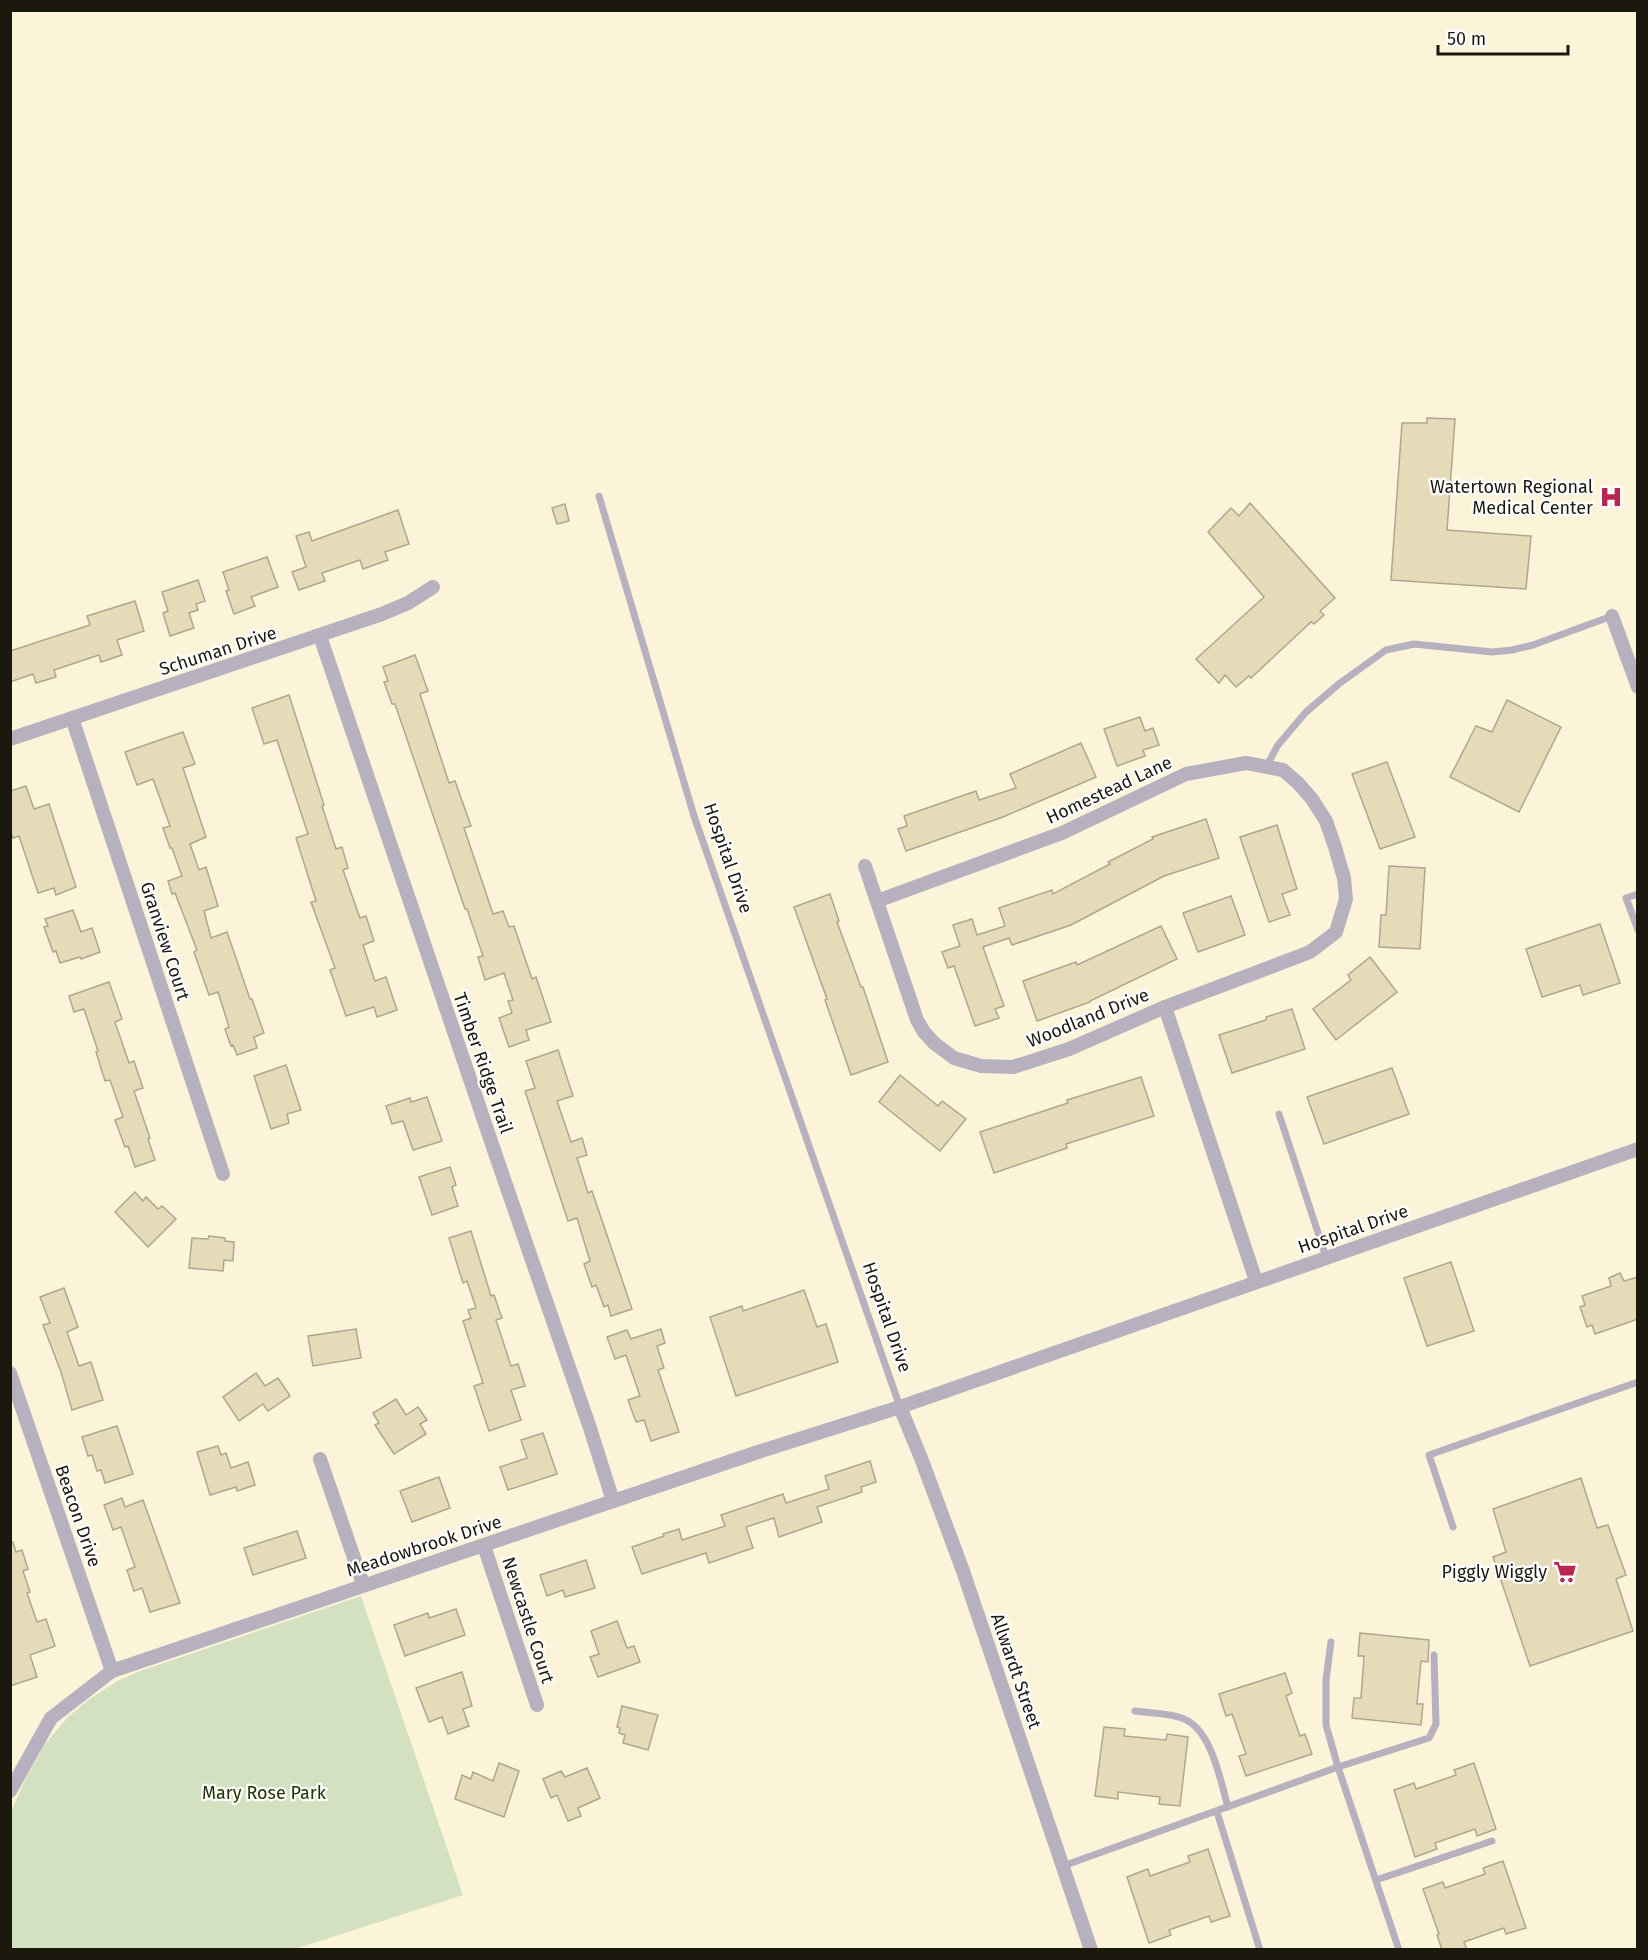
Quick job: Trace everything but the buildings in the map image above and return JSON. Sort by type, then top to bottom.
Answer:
[{"type":"street","name":"Schuman Drive","points":[[10,739],[320,636],[408,603],[433,587]]},
{"type":"street","points":[[1612,616],[1638,687]]},
{"type":"street","name":"Timber Ridge Trail","points":[[320,636],[613,1501]]},
{"type":"street","name":"Granview Court","points":[[72,718],[223,1174]]},
{"type":"street","name":"Homestead Lane","points":[[877,901],[1062,833],[1185,774],[1246,763],[1283,770],[1299,783],[1326,821],[1344,878],[1346,899],[1335,932],[1310,952],[1165,1007]]},
{"type":"street","name":"Woodland Drive","points":[[866,866],[917,1020],[934,1043],[954,1058],[981,1066],[1013,1067],[1069,1049],[1165,1007],[1256,1281]]},
{"type":"street","name":"Hospital Drive","points":[[900,1407],[1638,1149]]},
{"type":"street","name":"Beacon Drive","points":[[10,1373],[112,1671]]},
{"type":"street","name":"Meadowbrook Drive","points":[[10,1791],[51,1718],[112,1671],[363,1584],[900,1407]]},
{"type":"street","name":"Allwardt Street","points":[[900,1407],[963,1571],[1091,1950]]},
{"type":"street","points":[[320,1459],[363,1584]]},
{"type":"street","name":"Newcastle Court","points":[[484,1546],[537,1705]]},
{"type":"lane","name":"Hospital Drive","points":[[599,496],[694,816],[900,1407]]},
{"type":"lane","points":[[1266,767],[1278,746],[1306,712],[1340,683],[1386,650],[1414,644],[1492,652],[1512,650],[1533,645],[1612,616]]},
{"type":"lane","points":[[1638,894],[1626,898],[1638,930]]},
{"type":"lane","points":[[1279,1114],[1326,1257]]},
{"type":"lane","points":[[1453,1527],[1430,1455],[1638,1382]]},
{"type":"lane","points":[[1331,1642],[1326,1680],[1326,1725],[1399,1950]]},
{"type":"lane","points":[[1063,1866],[1338,1767],[1429,1738],[1436,1724],[1434,1655]]},
{"type":"lane","points":[[1135,1710],[1183,1718],[1204,1735],[1211,1749],[1228,1807]]},
{"type":"lane","points":[[1216,1812],[1260,1950]]},
{"type":"lane","points":[[1376,1880],[1492,1841]]},
{"type":"green space","name":"Mary Rose Park","points":[[361,1596],[463,1895],[295,1949],[11,1949],[11,1812],[45,1744],[67,1718],[88,1700],[119,1680],[143,1670]]},
{"type":"place","name":"Watertown Regional Medical Center","points":[[1611,497]]},
{"type":"place","name":"Piggly Wiggly","points":[[1565,1572]]}]
